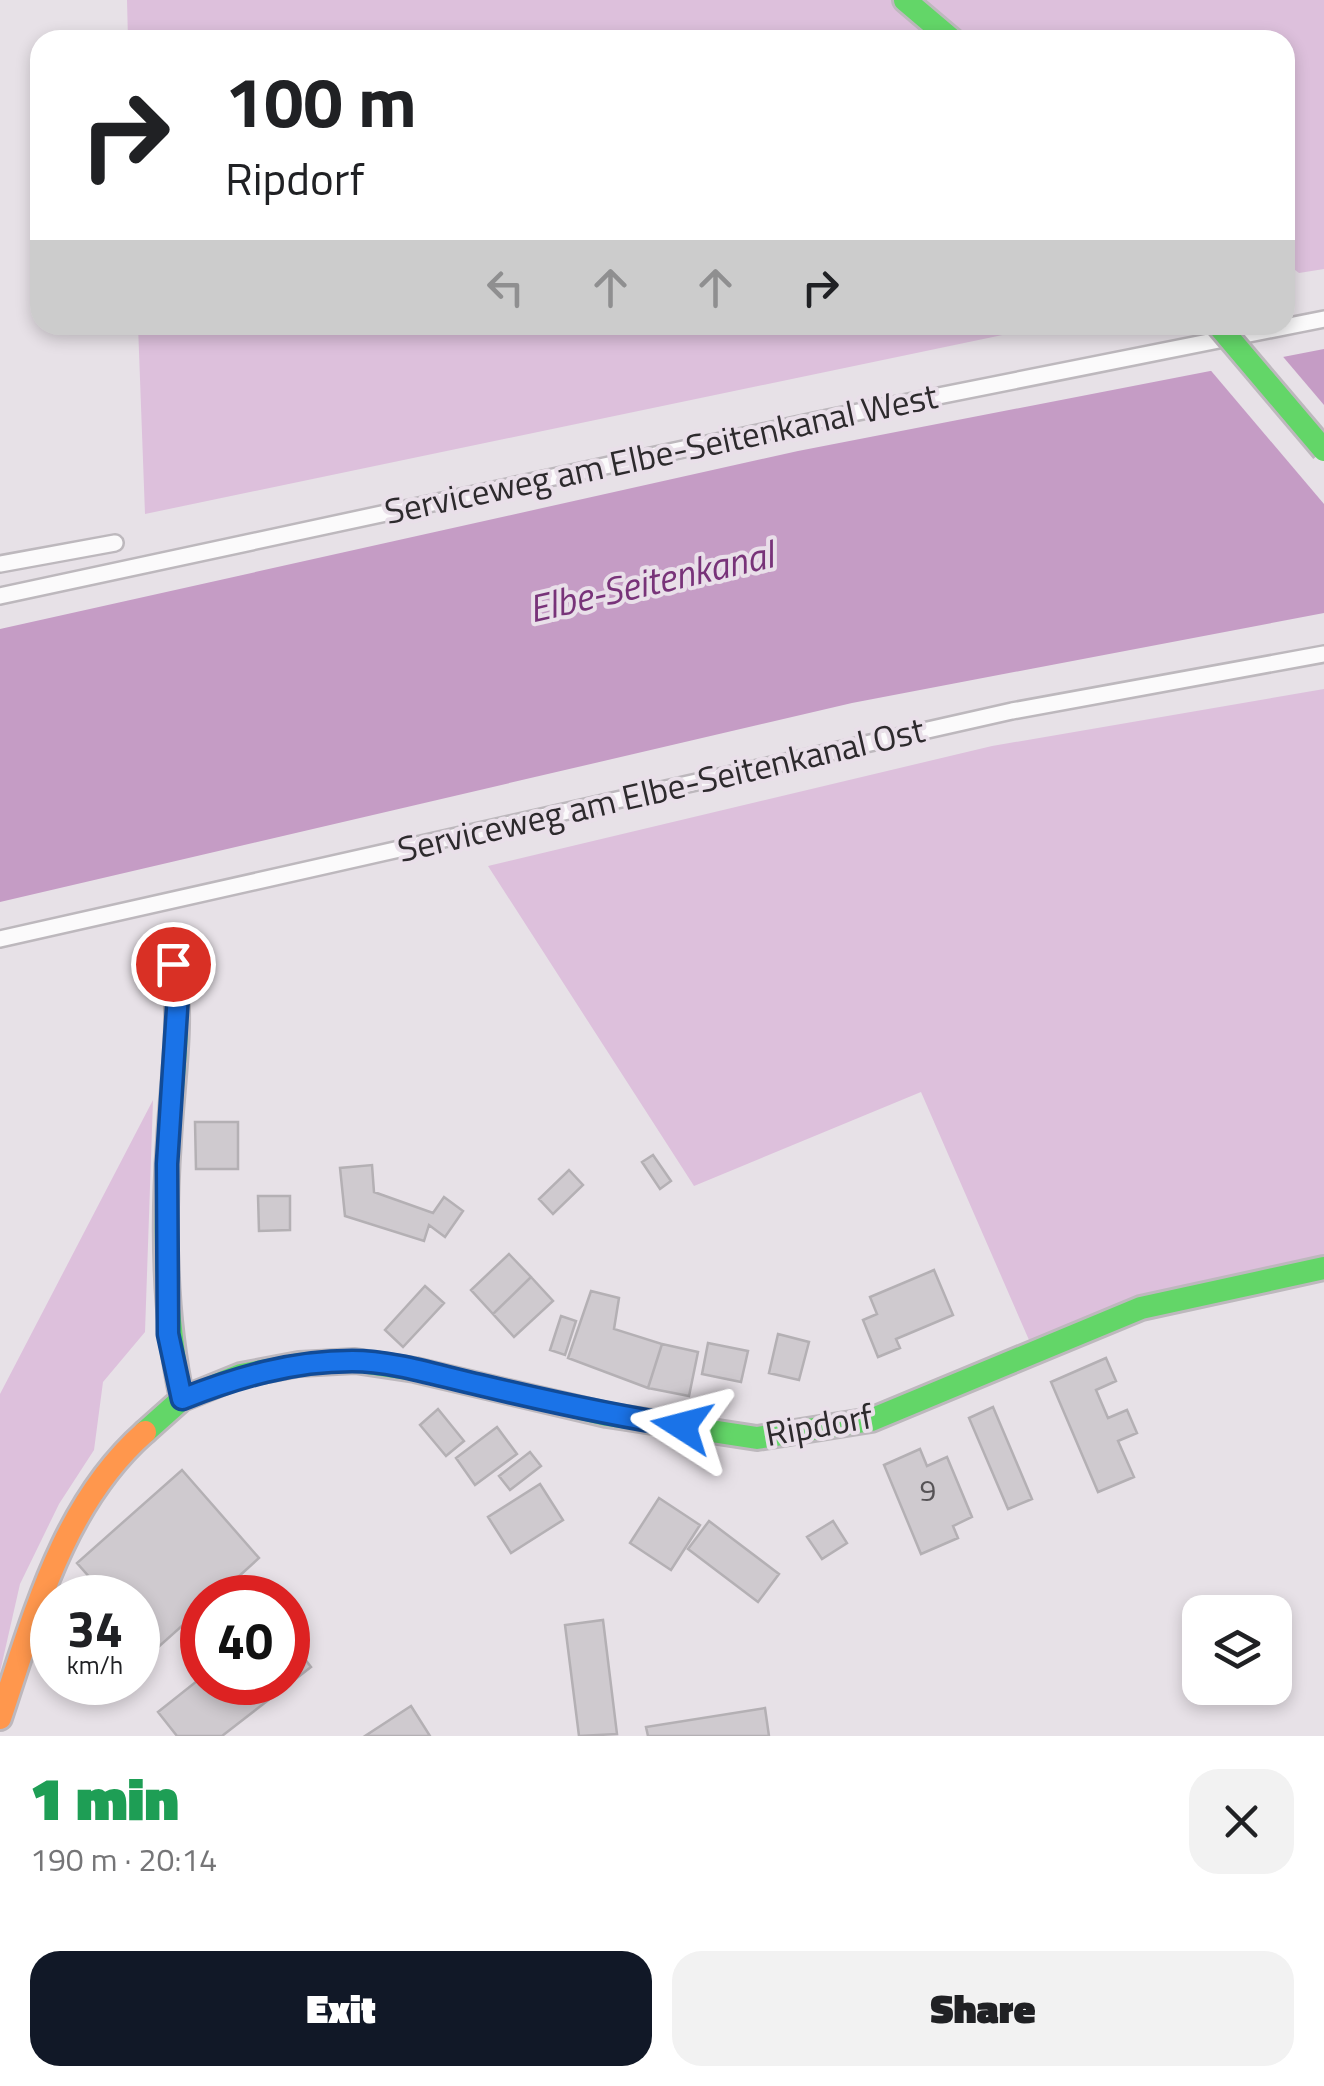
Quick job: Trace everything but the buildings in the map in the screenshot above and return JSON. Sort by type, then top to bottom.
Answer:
[{"type":"street","points":[[905,0],[940,30]]},
{"type":"street","points":[[1226,335],[1324,450]]},
{"type":"street","points":[[173,964],[178,994],[167,1164],[168,1334],[182,1399]]},
{"type":"street","name":"Ripdorf","points":[[0,1718],[38,1605],[75,1517],[121,1453],[182,1399],[241,1376],[298,1364],[356,1361],[415,1370],[607,1415],[757,1438],[871,1420],[1141,1308],[1324,1268]]},
{"type":"lane","name":"Serviceweg am Elbe-Seitenkanal West","points":[[1295,325],[1324,319]]},
{"type":"lane","name":"Serviceweg am Elbe-Seitenkanal West","points":[[0,596],[866,410],[1243,335]]},
{"type":"lane","points":[[0,564],[115,544]]},
{"type":"lane","name":"Serviceweg am Elbe-Seitenkanal Ost","points":[[0,939],[1012,711],[1324,654]]},
{"type":"shaded area","points":[[127,0],[1324,0],[1324,269],[1299,273],[1295,270],[1295,30],[128,30]]},
{"type":"shaded area","points":[[138,335],[1002,335],[145,514]]},
{"type":"shaded area","points":[[1324,689],[1324,1260],[1029,1340],[921,1092],[694,1186],[488,866],[992,746]]},
{"type":"shaded area","points":[[153,1100],[145,1332],[103,1382],[94,1450],[59,1504],[20,1584],[0,1672],[0,1394]]},
{"type":"water","name":"Elbe-Seitenkanal","points":[[1324,349],[1324,613],[852,703],[0,902],[0,629],[798,451]]},
{"type":"pier","points":[[1279,352],[1324,405],[1324,504],[1207,366]]},
{"type":"traffic: fast","points":[[905,0],[940,30]]},
{"type":"traffic: fast","points":[[1226,335],[1324,450]]},
{"type":"traffic: fast","points":[[173,964],[177,1029],[166,1238],[168,1303],[182,1399]]},
{"type":"traffic: fast","points":[[145,1432],[182,1399],[241,1375],[299,1364],[355,1361],[415,1370],[607,1415],[757,1438],[871,1420],[1141,1308],[1324,1268]]},
{"type":"traffic: slow","points":[[0,1718],[39,1602],[72,1528],[116,1461],[145,1432]]},
{"type":"route","points":[[173,964],[178,994],[167,1164],[168,1334],[182,1399],[241,1376],[298,1364],[356,1361],[415,1370],[607,1415],[682,1426]]}]
